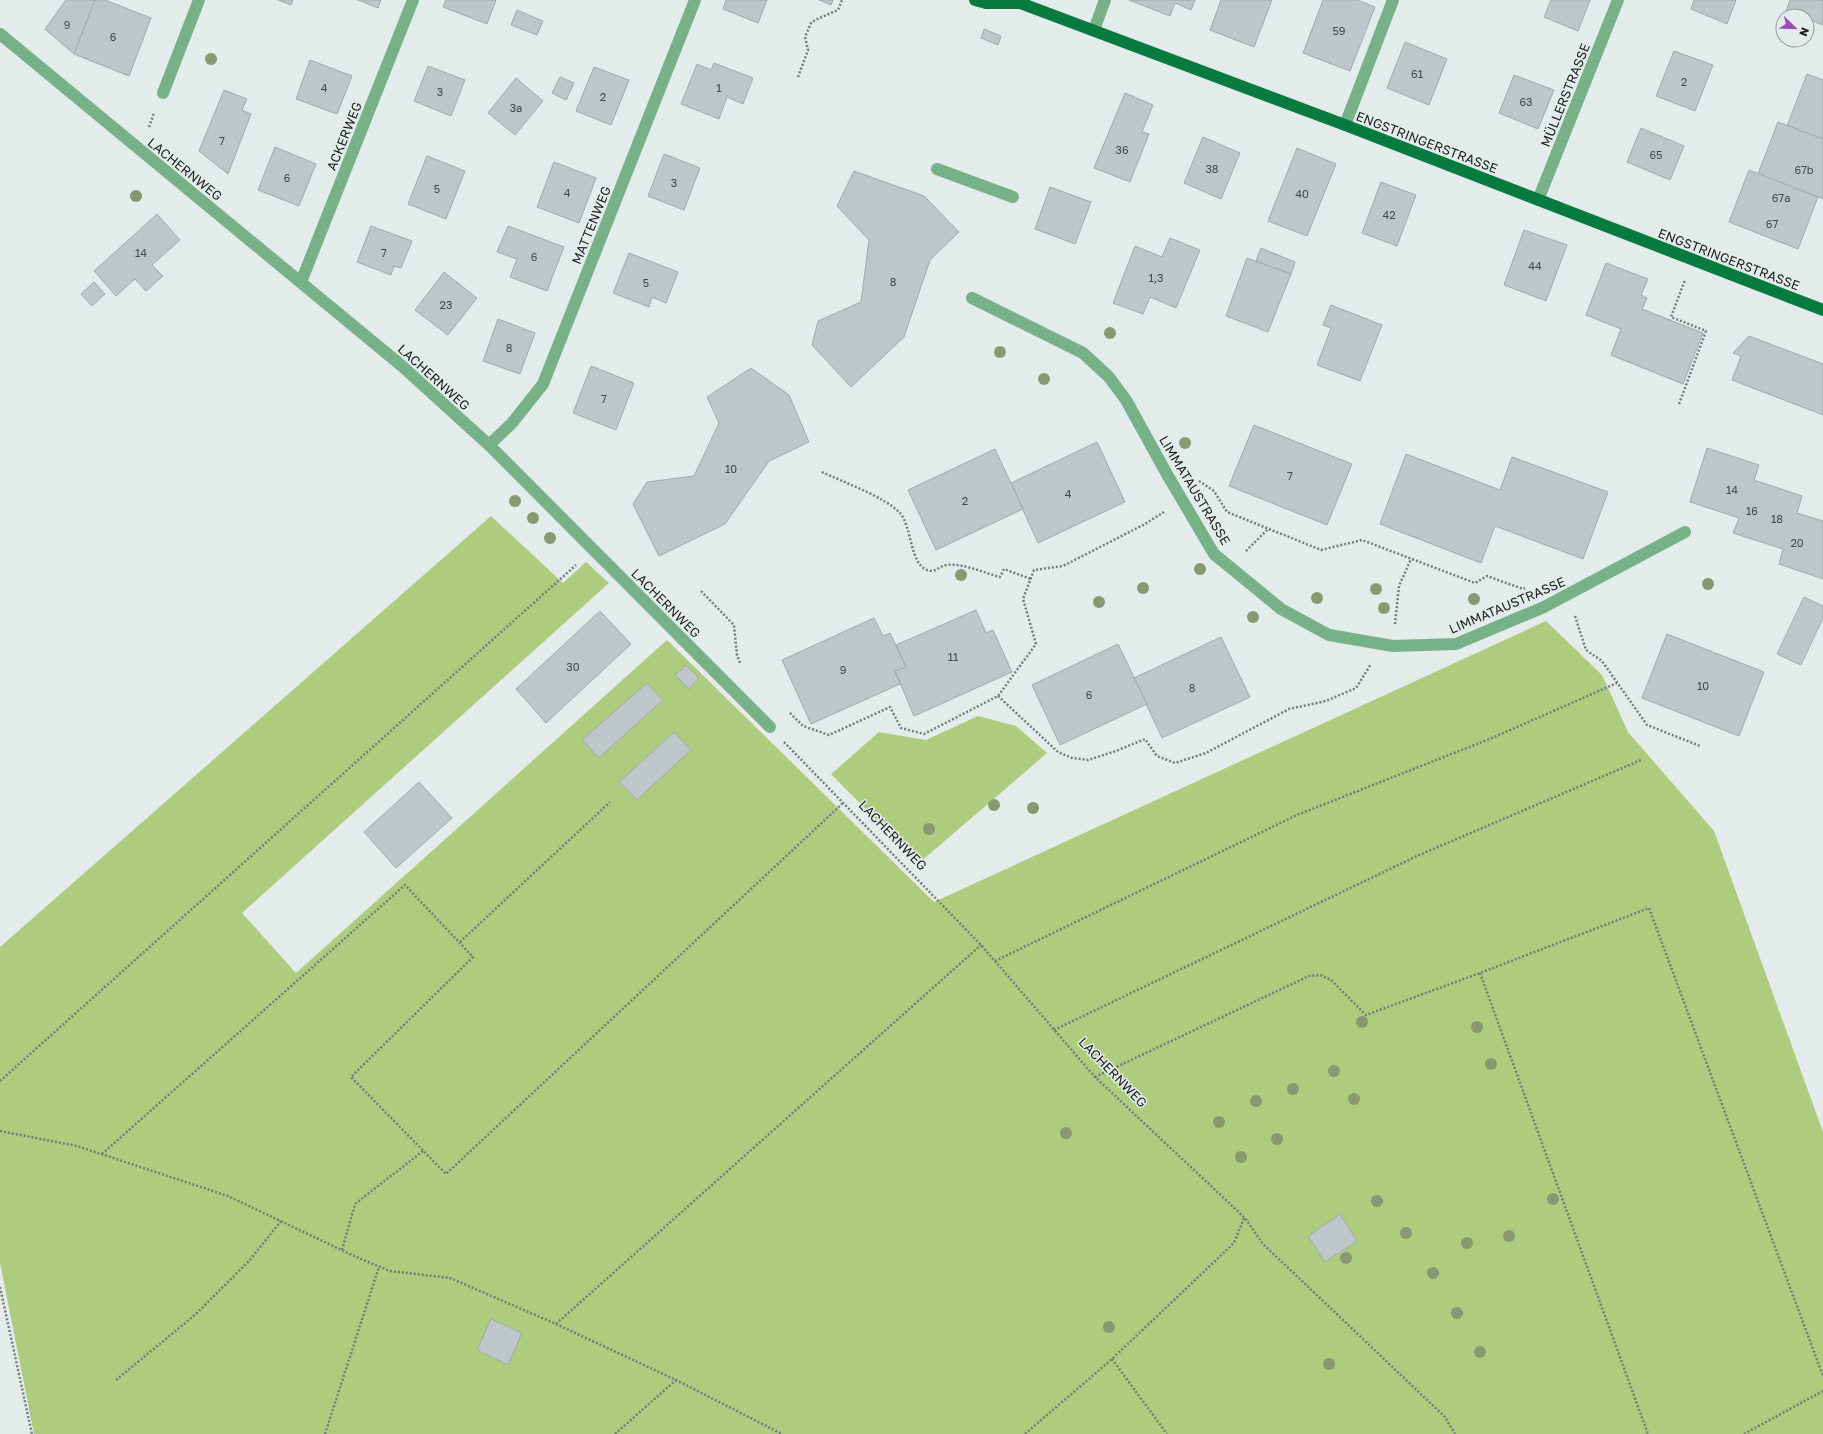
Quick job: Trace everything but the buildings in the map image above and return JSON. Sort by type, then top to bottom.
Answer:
[{"type":"main road","name":"ENGSTRINGERSTRASSE","points":[[975,0],[986,3],[1019,1],[1823,310]]},
{"type":"street","points":[[163,93],[199,0]]},
{"type":"street","name":"ACKERWEG","points":[[301,282],[413,0]]},
{"type":"street","name":"MATTENWEG","points":[[489,445],[512,423],[543,384],[695,0]]},
{"type":"street","points":[[1094,30],[1105,0]]},
{"type":"street","points":[[1345,126],[1393,0]]},
{"type":"street","name":"MÜLLERSTRASSE","points":[[1538,200],[1618,0]]},
{"type":"street","name":"LACHERNWEG","points":[[0,34],[402,366],[489,445],[770,728]]},
{"type":"street","points":[[937,169],[1013,197]]},
{"type":"street","name":"LIMMATAUSTRASSE","points":[[972,298],[1079,351],[1109,377],[1126,400],[1214,554],[1281,609],[1330,635],[1393,646],[1456,644],[1544,607],[1685,532]]},
{"type":"path","points":[[798,78],[808,50],[805,38],[811,23],[838,10],[842,0]]},
{"type":"path","points":[[140,150],[163,93]]},
{"type":"path","points":[[1679,404],[1706,331],[1671,317],[1685,278]]},
{"type":"path","points":[[822,472],[887,503],[900,513],[908,525],[913,550],[920,565],[926,570],[934,571],[946,565],[965,567],[1000,578],[1004,569],[1031,579]]},
{"type":"path","points":[[1175,487],[1196,479],[1214,491],[1227,512],[1321,550],[1362,540],[1475,583],[1487,576],[1523,589],[1529,587]]},
{"type":"path","points":[[788,711],[803,726],[829,735],[890,707],[901,728],[924,734],[998,696],[1036,644],[1024,599],[1034,570],[1063,566],[1145,524],[1183,500]]},
{"type":"path","points":[[1230,567],[1268,529]]},
{"type":"path","points":[[0,1081],[593,550]]},
{"type":"path","points":[[1393,646],[1400,586],[1411,559]]},
{"type":"path","points":[[701,591],[734,625],[737,655],[741,665]]},
{"type":"path","points":[[1568,594],[1586,650],[1602,661],[1648,725],[1700,746]]},
{"type":"path","points":[[998,696],[1058,752],[1072,758],[1088,760],[1146,739],[1157,756],[1175,763],[1206,753],[1289,709],[1326,701],[1356,688],[1370,667],[1375,643]]},
{"type":"path","points":[[995,961],[1297,815],[1492,738],[1617,683]]},
{"type":"path","name":"LACHERNWEG","points":[[770,728],[995,961],[1095,1077],[1245,1218],[1263,1244],[1445,1417],[1455,1434]]},
{"type":"path","points":[[1054,1030],[1417,856],[1641,760]]},
{"type":"path","points":[[460,942],[610,802]]},
{"type":"path","points":[[102,1154],[405,884],[473,957],[351,1077],[446,1174],[843,803]]},
{"type":"path","points":[[1095,1077],[1310,976],[1320,975],[1331,980],[1366,1015],[1649,908],[1823,1376]]},
{"type":"path","points":[[556,1324],[981,946]]},
{"type":"path","points":[[1480,973],[1648,1434]]},
{"type":"path","points":[[0,1131],[77,1146],[228,1196],[390,1271],[450,1278],[556,1324],[676,1380],[782,1434]]},
{"type":"path","points":[[342,1250],[355,1204],[423,1151]]},
{"type":"path","points":[[1025,1434],[1112,1359],[1234,1243],[1245,1218]]},
{"type":"path","points":[[116,1380],[196,1314],[249,1261],[280,1221]]},
{"type":"path","points":[[325,1434],[379,1267]]},
{"type":"path","points":[[0,1287],[32,1434]]},
{"type":"path","points":[[1112,1359],[1167,1434]]},
{"type":"path","points":[[615,1434],[676,1380]]},
{"type":"path","points":[[1744,1434],[1823,1391]]},
{"type":"green space","points":[[491,516],[563,583],[586,562],[609,583],[242,913],[296,973],[667,640],[934,902],[1546,621],[1602,675],[1628,732],[1714,831],[1823,1132],[1823,1434],[34,1434],[0,1263],[0,947]]},
{"type":"green space","points":[[978,716],[1016,726],[1047,753],[919,863],[831,774],[879,732],[926,740]]}]
